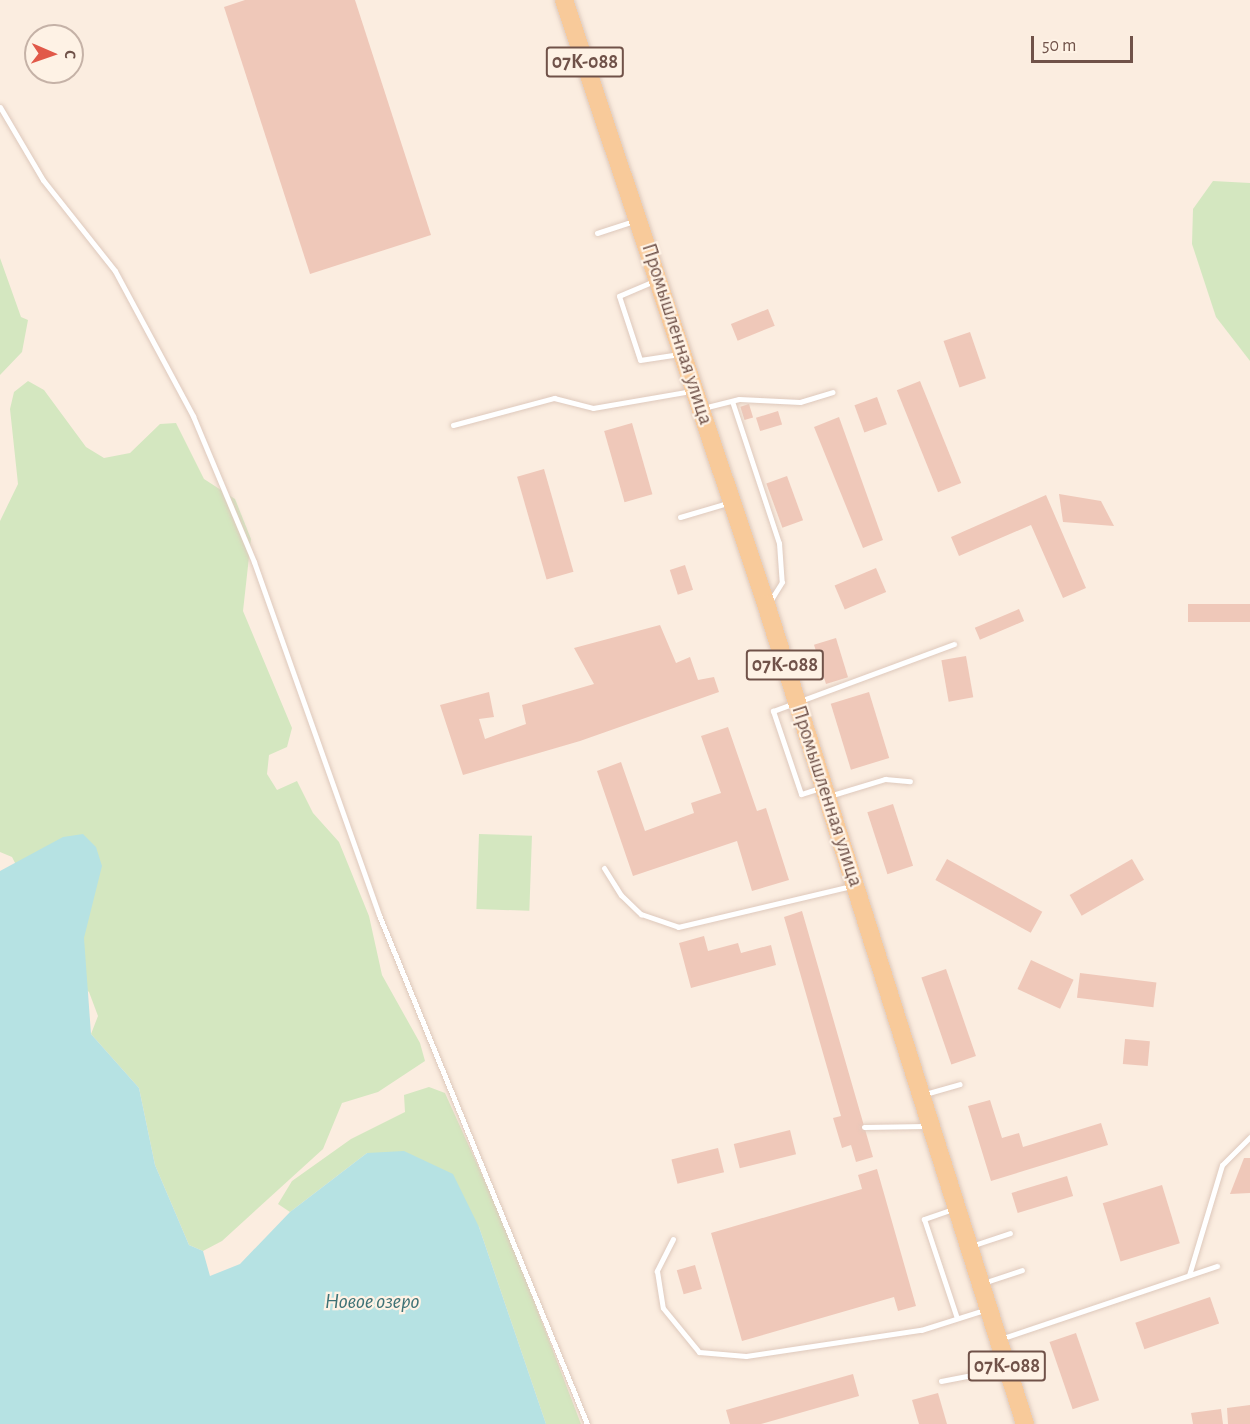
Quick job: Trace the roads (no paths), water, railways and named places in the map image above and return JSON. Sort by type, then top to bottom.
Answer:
[{"type":"main road","name":"Промышленная улица","points":[[564,0],[766,604],[1025,1424]]},
{"type":"lane","points":[[0,107],[43,180],[115,271],[193,416],[254,562],[379,915],[587,1424]]},
{"type":"lane","points":[[597,233],[638,220]]},
{"type":"lane","points":[[659,279],[619,296],[640,360],[683,353]]},
{"type":"lane","points":[[453,425],[554,398],[593,408],[699,399],[800,402],[832,392]]},
{"type":"lane","points":[[732,401],[783,564],[782,582],[766,604]]},
{"type":"lane","points":[[680,517],[732,502]]},
{"type":"lane","points":[[910,781],[885,779],[801,794],[773,711],[954,644]]},
{"type":"lane","points":[[604,868],[621,895],[641,914],[678,927],[855,885]]},
{"type":"lane","points":[[921,1095],[960,1084]]},
{"type":"lane","points":[[864,1127],[931,1126]]},
{"type":"lane","points":[[1189,1275],[1222,1166],[1250,1137]]},
{"type":"lane","points":[[957,1208],[924,1219],[957,1318]]},
{"type":"lane","points":[[970,1246],[1010,1233]]},
{"type":"lane","points":[[673,1239],[657,1271],[663,1308],[699,1352],[746,1356],[921,1330],[989,1308]]},
{"type":"lane","points":[[999,1340],[1217,1266]]},
{"type":"lane","points":[[982,1283],[1022,1270]]},
{"type":"lane","points":[[941,1381],[1007,1367]]},
{"type":"water","name":"Новое озеро","points":[[83,834],[96,847],[102,866],[84,938],[91,1034],[139,1088],[155,1165],[189,1245],[203,1251],[210,1276],[240,1264],[290,1212],[367,1153],[404,1151],[453,1174],[479,1227],[546,1424],[0,1424],[0,871],[63,837]]}]
